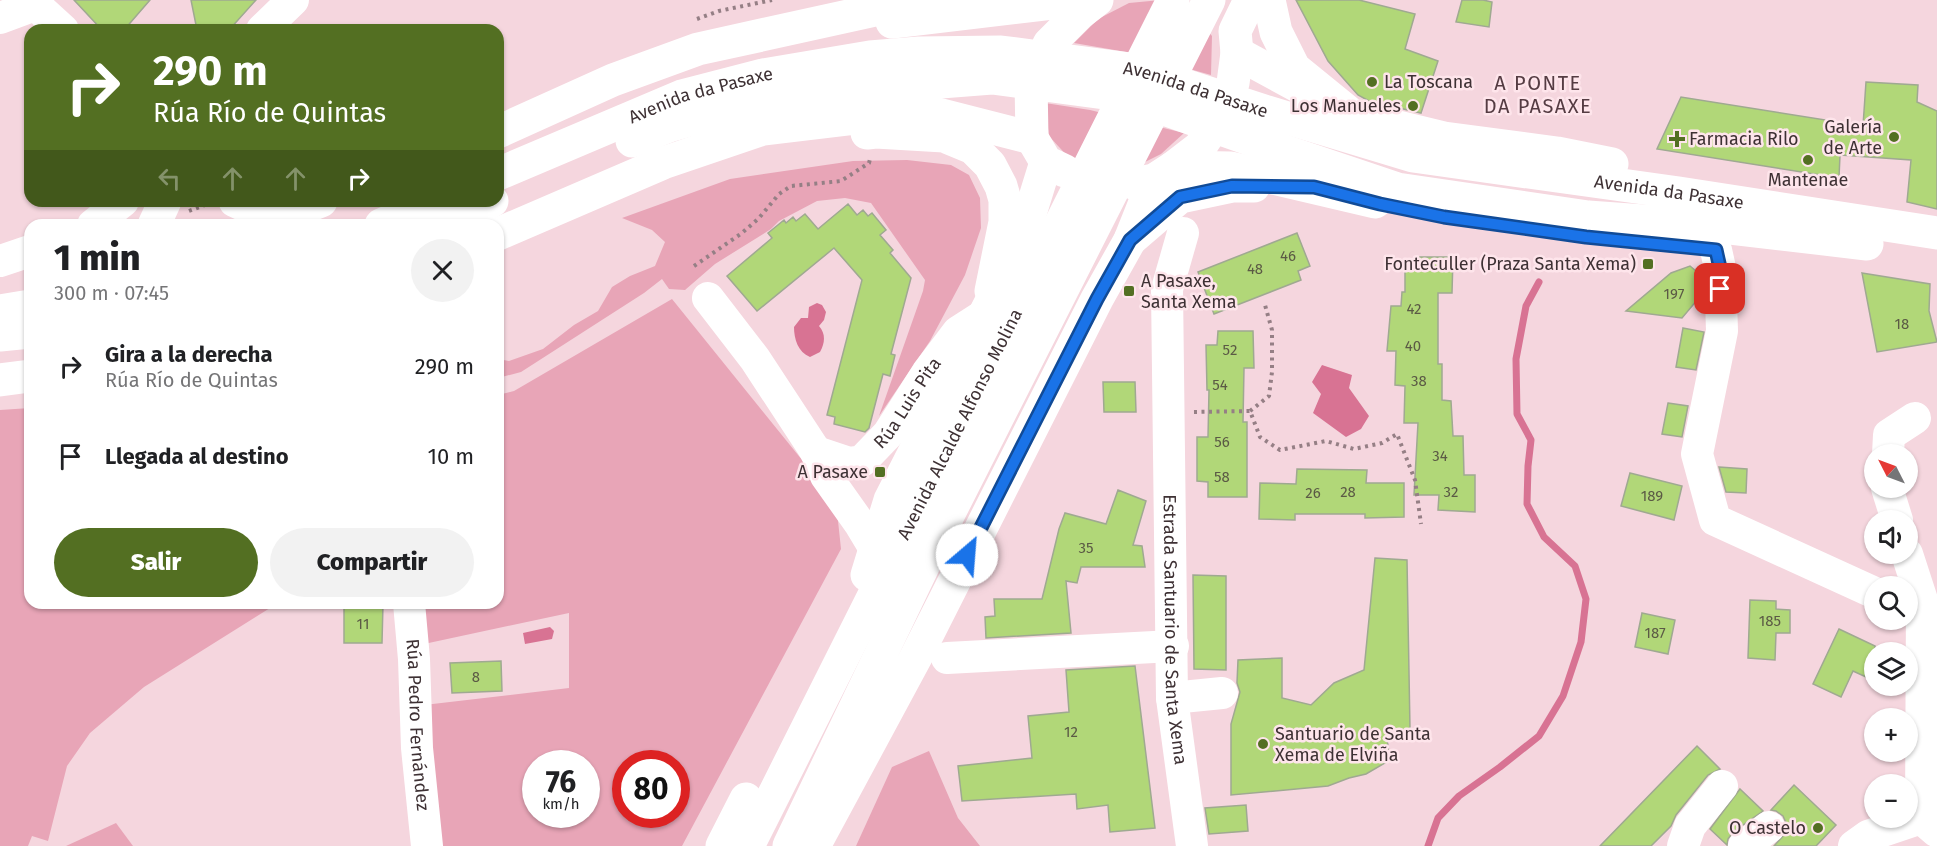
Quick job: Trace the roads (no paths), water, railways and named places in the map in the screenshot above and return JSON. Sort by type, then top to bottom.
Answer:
[{"type":"main road","points":[[504,129],[613,80],[698,50],[921,0]]},
{"type":"main road","name":"Avenida Alcalde Alfonso Molina","points":[[789,846],[924,530],[1173,0]]},
{"type":"main road","points":[[1204,0],[1215,8],[1235,55],[1353,116],[1443,138],[1557,153],[1623,166],[1679,193]]},
{"type":"main road","name":"Avenida Alcalde Alfonso Molina","points":[[748,846],[843,656],[924,530],[1209,0]]},
{"type":"main road","points":[[814,846],[917,655],[1097,299],[1164,174],[1200,147],[1216,123],[1250,0]]},
{"type":"main road","points":[[1269,0],[1276,32],[1294,68],[1353,116]]},
{"type":"main road","points":[[803,27],[884,23],[1085,4]]},
{"type":"main road","points":[[843,656],[890,500],[1021,243],[1039,150],[1031,82],[1049,44],[1085,4]]},
{"type":"main road","name":"Avenida da Pasaxe","points":[[504,171],[682,96],[763,75],[870,57],[1001,51],[1138,70],[1413,156],[1679,193],[1925,241]]},
{"type":"main road","name":"Avenida da Pasaxe","points":[[504,195],[669,126],[745,104],[825,91],[993,78],[1127,96],[1397,189],[1588,217],[1925,241]]},
{"type":"main road","points":[[504,231],[663,163],[763,129],[922,110],[1039,150],[1088,182],[1131,185],[1164,174],[1231,168],[1444,217],[1586,237],[1716,250],[1925,241]]},
{"type":"main road","points":[[663,163],[752,147],[876,132],[944,136],[973,148],[990,165],[1001,186],[1005,200],[1005,222],[986,314]]},
{"type":"main road","points":[[1130,240],[1180,197],[1232,186],[1314,187]]},
{"type":"main road","points":[[255,207],[279,215],[303,207]]},
{"type":"main road","points":[[311,219],[337,207]]},
{"type":"main road","points":[[395,219],[422,207]]},
{"type":"main road","points":[[453,219],[479,207]]},
{"type":"main road","points":[[0,311],[24,307]]},
{"type":"main road","points":[[0,336],[24,333]]},
{"type":"main road","points":[[0,354],[24,352]]},
{"type":"main road","points":[[0,380],[24,377]]},
{"type":"main road","points":[[796,846],[1008,474]]},
{"type":"main road","points":[[724,846],[875,549]]},
{"type":"main road","points":[[724,846],[814,713]]},
{"type":"street","points":[[268,24],[293,0]]},
{"type":"street","points":[[0,18],[33,2],[57,24]]},
{"type":"street","points":[[100,219],[116,207]]},
{"type":"street","name":"Estrada Santuario de Santa Xema","points":[[1183,233],[1167,289],[1172,698],[1192,846]]},
{"type":"street","points":[[1716,250],[1720,268],[1722,331],[1697,454],[1715,520],[1864,588]]},
{"type":"street","points":[[0,261],[24,253]]},
{"type":"street","points":[[708,298],[755,359],[816,452],[826,476],[875,549]]},
{"type":"street","name":"Rúa Luis Pita","points":[[816,452],[849,463],[862,461],[888,434],[927,373],[958,332],[986,314]]},
{"type":"street","points":[[1889,444],[1889,435],[1915,418]]},
{"type":"street","points":[[1918,588],[1922,600],[1918,606]]},
{"type":"street","name":"Rúa Pedro Fernández","points":[[410,609],[417,748],[427,846]]},
{"type":"street","points":[[1854,846],[1868,836],[1929,825],[1916,630]]},
{"type":"street","points":[[947,658],[1173,646]]},
{"type":"street","points":[[1172,698],[1222,693]]},
{"type":"street","points":[[1683,846],[1690,826],[1722,786]]},
{"type":"street","points":[[1744,846],[1768,827]]},
{"type":"waterway","points":[[1428,846],[1438,818],[1459,796],[1539,736],[1563,696],[1581,642],[1586,599],[1575,566],[1544,537],[1527,504],[1531,440],[1517,414],[1516,359],[1526,306],[1539,282]]},
{"type":"place","name":"La Toscana","points":[[1372,82]]},
{"type":"place","name":"Los Manueles","points":[[1413,106]]},
{"type":"place","name":"Galería de Arte","points":[[1894,137]]},
{"type":"place","name":"Farmacia Rilo","points":[[1677,139]]},
{"type":"place","name":"Mantenae","points":[[1808,160]]},
{"type":"place","name":"Fonteculler (Praza Santa Xema)","points":[[1648,264]]},
{"type":"place","name":"A Pasaxe, Santa Xema","points":[[1129,291]]},
{"type":"place","name":"A Pasaxe","points":[[880,472]]},
{"type":"place","name":"Santuario de Santa Xema de Elviña","points":[[1263,744]]},
{"type":"place","name":"O Castelo","points":[[1818,828]]},
{"type":"district","name":"A PONTE DA PASAXE","points":[[1538,94]]}]
